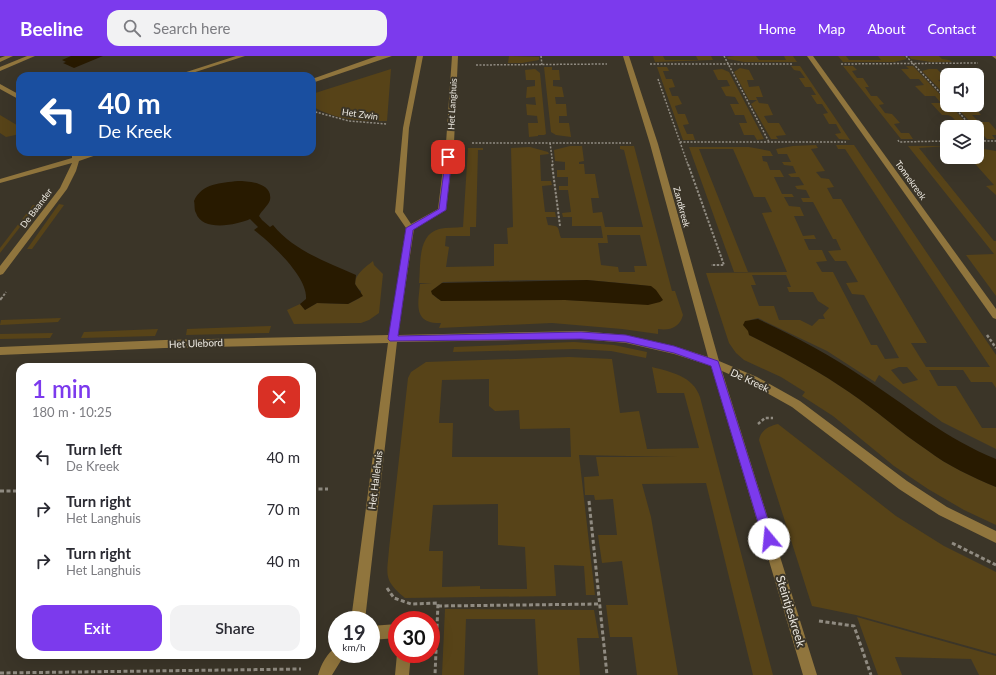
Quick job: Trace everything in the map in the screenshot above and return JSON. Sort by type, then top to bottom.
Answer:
[{"type":"street","points":[[0,60],[10,56]]},
{"type":"street","points":[[0,69],[32,56]]},
{"type":"street","points":[[219,56],[216,58],[219,63]]},
{"type":"street","points":[[190,72],[242,56]]},
{"type":"street","points":[[316,80],[380,57],[389,56]]},
{"type":"street","points":[[393,339],[410,228],[399,212],[407,124],[420,56]]},
{"type":"street","name":"Het Langhuis","points":[[410,228],[442,210],[450,143],[455,56]]},
{"type":"street","name":"Tonnekreek","points":[[810,56],[996,316]]},
{"type":"street","name":"Zandkreek","points":[[627,60],[654,144],[715,363]]},
{"type":"street","points":[[0,86],[16,96]]},
{"type":"street","points":[[0,181],[76,156]]},
{"type":"street","name":"De Baander","points":[[0,272],[63,189],[72,174],[76,156]]},
{"type":"street","name":"De Kreek","points":[[393,339],[581,335],[619,338],[674,350],[715,363],[753,380],[784,397],[837,434],[903,486],[943,511],[996,537]]},
{"type":"street","name":"Het Ulebord","points":[[0,351],[165,344],[393,339]]},
{"type":"street","name":"Het Hallehuis","points":[[359,611],[393,339]]},
{"type":"street","name":"Steintjeskreek","points":[[715,363],[810,675]]},
{"type":"street","points":[[326,672],[332,663]]},
{"type":"street","points":[[402,675],[403,663]]},
{"type":"path","points":[[541,56],[542,65]]},
{"type":"path","points":[[724,56],[769,142]]},
{"type":"path","points":[[906,56],[940,92]]},
{"type":"path","points":[[455,65],[542,65],[627,60]]},
{"type":"path","points":[[838,64],[980,63]]},
{"type":"path","points":[[655,71],[652,64],[794,64]]},
{"type":"path","points":[[657,78],[724,265],[707,265]]},
{"type":"path","name":"Het Zwin","points":[[316,112],[371,125],[407,124]]},
{"type":"path","points":[[958,112],[966,120]]},
{"type":"path","points":[[900,142],[940,141]]},
{"type":"path","points":[[985,141],[996,141]]},
{"type":"path","points":[[680,142],[846,142]]},
{"type":"path","points":[[450,143],[636,143]]},
{"type":"path","points":[[550,143],[560,226]]},
{"type":"path","points":[[756,429],[758,423],[765,418],[780,418]]},
{"type":"path","points":[[316,489],[328,489]]},
{"type":"path","points":[[0,491],[16,490]]},
{"type":"path","points":[[589,501],[607,675]]},
{"type":"path","points":[[383,582],[394,598],[410,604],[438,603],[438,606],[600,604]]},
{"type":"path","points":[[435,675],[438,606]]},
{"type":"path","points":[[814,621],[854,626],[871,675]]},
{"type":"path","points":[[0,674],[326,672]]},
{"type":"shaded area","points":[[71,56],[103,56],[74,68],[63,63],[66,62],[62,60]]},
{"type":"shaded area","points":[[509,56],[539,57],[539,60],[522,63],[508,63]]},
{"type":"shaded area","points":[[653,56],[663,56],[665,60],[698,60],[696,56],[711,56],[713,60],[655,62]]},
{"type":"shaded area","points":[[756,56],[759,60],[786,60],[784,56],[793,56],[797,62],[744,62],[728,59],[727,57]]},
{"type":"shaded area","points":[[838,56],[846,56],[849,60],[881,60],[878,56],[904,56],[907,59],[894,62],[843,62]]},
{"type":"shaded area","points":[[909,56],[939,56],[942,59],[952,62],[931,62],[911,59]]},
{"type":"shaded area","points":[[791,66],[800,66],[850,140],[839,139],[835,134],[841,133],[836,124],[829,124],[823,114],[828,113],[822,104],[817,104],[811,95],[816,95],[811,87],[805,87],[799,78],[805,78],[800,71],[794,70]]},
{"type":"shaded area","points":[[843,66],[853,66],[857,70],[852,71],[857,78],[863,78],[869,87],[865,87],[871,96],[877,96],[884,104],[879,105],[885,113],[892,114],[900,123],[894,124],[901,133],[909,133],[913,139],[901,139]]},
{"type":"shaded area","points":[[906,66],[913,66],[940,95],[940,102],[935,96],[925,96],[915,86],[924,85],[919,79],[910,79],[901,69],[909,69]]},
{"type":"shaded area","points":[[544,67],[552,67],[552,70],[559,70],[560,80],[553,80],[553,86],[562,87],[564,97],[555,97],[556,104],[566,104],[567,116],[559,116],[559,123],[569,123],[571,137],[556,135],[551,132]]},
{"type":"shaded area","points":[[657,67],[667,67],[669,71],[663,71],[666,79],[672,79],[675,87],[669,88],[672,96],[678,96],[682,104],[675,106],[678,114],[685,114],[689,124],[683,125],[687,134],[693,134],[695,140],[683,140]]},
{"type":"shaded area","points":[[740,68],[749,70],[754,80],[747,80],[749,87],[759,86],[763,97],[756,97],[759,103],[768,104],[773,115],[764,116],[768,123],[779,123],[786,135],[776,136],[778,139],[771,139],[751,104],[757,100],[749,100],[734,72]]},
{"type":"shaded area","points":[[391,69],[387,121],[348,119],[321,111],[316,108],[316,93]]},
{"type":"shaded area","points":[[535,69],[540,73],[546,134],[529,137],[528,123],[538,123],[537,116],[527,115],[526,104],[536,105],[535,97],[526,98],[527,87],[535,86],[535,80],[526,80],[525,70]]},
{"type":"shaded area","points":[[722,69],[729,72],[764,139],[757,140],[754,135],[744,135],[739,123],[747,123],[744,115],[735,115],[730,104],[739,104],[735,97],[726,96],[721,87],[730,86],[727,80],[718,80],[713,70]]},
{"type":"shaded area","points":[[937,69],[940,72],[940,80],[938,80],[940,82],[940,90],[922,71]]},
{"type":"shaded area","points":[[931,103],[940,103],[940,112],[956,112],[964,120],[954,120],[948,115],[942,115]]},
{"type":"shaded area","points":[[961,112],[978,112],[981,115],[972,115],[977,120],[969,120]]},
{"type":"shaded area","points":[[0,115],[16,125],[16,135],[6,137],[0,133]]},
{"type":"shaded area","points":[[984,122],[989,122],[996,130],[996,135],[992,135],[995,139],[987,139],[984,136]]},
{"type":"shaded area","points":[[816,145],[818,148],[811,149],[825,171],[816,172],[821,178],[829,179],[834,187],[827,188],[833,199],[841,199],[927,343],[911,343],[926,367],[990,367],[845,149],[838,149],[836,145],[854,145],[996,355],[996,388],[992,382],[971,382],[963,370],[929,370],[938,386],[956,386],[982,428],[996,428],[996,449],[942,422],[879,375],[875,382],[827,351],[758,318],[750,320],[749,335],[825,376],[859,399],[907,436],[943,461],[996,487],[996,525],[964,510],[928,489],[894,466],[833,416],[802,396],[805,392],[781,377],[744,360],[736,353],[729,343],[706,273],[787,272],[762,213],[772,212],[765,197],[754,197],[733,149],[699,149],[748,272],[734,272],[689,147],[749,147],[770,151],[773,156],[762,156],[763,161],[767,162],[770,170],[780,170],[784,177],[774,177],[782,194],[792,194],[794,197],[784,197],[789,206],[800,207],[804,216],[794,216],[803,236],[814,235],[816,239],[804,239],[809,250],[822,250],[827,261],[816,262],[822,272],[833,272],[871,345],[877,345],[885,359],[899,358],[864,295],[852,294],[846,283],[858,282],[846,261],[835,261],[828,251],[841,250],[836,239],[833,239],[813,202],[803,202],[801,198],[810,198],[806,190],[797,189],[795,186],[804,185],[799,177],[791,177],[788,174],[796,173],[793,166],[784,165],[782,162],[791,162],[787,154],[778,154],[776,149],[793,146]],"holes":[[[752,275],[786,275],[791,287],[787,287],[789,292],[813,292],[818,301],[829,308],[823,315],[825,319],[819,319],[812,326],[800,320],[779,320],[774,306],[759,306],[751,285],[756,285]],[[899,367],[907,367],[918,380],[903,384],[891,370]]]},
{"type":"shaded area","points":[[570,146],[582,146],[584,161],[579,162],[579,164],[584,164],[585,174],[595,174],[599,198],[591,198],[593,213],[602,212],[605,227],[643,227],[624,150],[620,149],[620,146],[634,146],[672,291],[675,291],[683,315],[680,323],[670,329],[658,329],[658,334],[622,329],[552,323],[439,328],[441,323],[426,320],[422,316],[418,305],[420,284],[432,283],[419,283],[420,260],[424,244],[427,237],[432,232],[445,228],[463,227],[468,148],[483,148],[483,150],[478,150],[476,227],[470,227],[470,236],[446,236],[445,246],[449,247],[446,267],[494,266],[494,244],[508,244],[507,228],[513,227],[511,148],[530,147],[548,152],[549,154],[540,155],[541,181],[551,181],[552,185],[542,186],[545,212],[555,212],[556,217],[546,217],[548,225],[558,228],[561,238],[603,238],[601,226],[572,226],[572,217],[563,217],[562,213],[571,212],[568,190],[559,190],[559,186],[568,186],[568,177],[557,177],[557,170],[565,170],[565,162],[555,161],[554,150]],"holes":[[[607,235],[640,235],[647,266],[634,266],[635,272],[619,272],[618,267],[601,265],[598,243],[608,243]],[[587,280],[632,284],[648,286],[659,295],[655,303],[650,303],[565,300],[438,299],[432,294],[433,290],[443,282]]]},
{"type":"shaded area","points":[[908,146],[940,146],[919,148],[994,241],[996,241],[996,296],[966,255],[994,254]]},
{"type":"shaded area","points":[[984,149],[996,151],[996,195],[986,186],[994,185],[975,164],[984,164]]},
{"type":"shaded area","points":[[238,181],[259,184],[268,190],[270,200],[259,216],[262,220],[270,227],[273,225],[281,234],[301,249],[356,275],[355,284],[363,296],[348,304],[317,303],[305,310],[300,304],[306,299],[305,290],[295,271],[270,243],[254,230],[258,227],[250,219],[229,225],[212,225],[205,223],[200,219],[195,212],[194,201],[197,195],[207,187],[225,182]]},
{"type":"shaded area","points":[[59,204],[64,205],[32,249],[27,249]]},
{"type":"shaded area","points":[[33,205],[37,205],[0,253],[0,248]]},
{"type":"shaded area","points":[[373,261],[374,265],[383,274],[379,313],[369,320],[361,323],[294,324],[287,310],[300,304],[305,310],[317,303],[348,304],[360,298],[361,291],[355,283],[356,279],[361,271]]},
{"type":"shaded area","points":[[587,280],[651,286],[663,300],[648,305],[565,300],[441,301],[432,294],[431,291],[442,283]]},
{"type":"shaded area","points":[[61,318],[58,322],[0,325],[1,320]]},
{"type":"shaded area","points":[[758,319],[799,339],[825,354],[944,432],[996,459],[996,487],[943,461],[907,436],[859,399],[825,376],[749,335],[748,331],[743,325],[745,321]]},
{"type":"shaded area","points":[[271,326],[269,333],[186,335],[187,329]]},
{"type":"shaded area","points":[[158,329],[155,336],[81,338],[84,332]]},
{"type":"shaded area","points":[[53,333],[50,338],[0,339],[0,334]]},
{"type":"shaded area","points":[[574,342],[614,345],[647,352],[646,358],[611,351],[575,349],[453,352],[454,347]]},
{"type":"shaded area","points":[[569,357],[612,359],[620,413],[639,411],[647,449],[699,448],[684,393],[657,393],[652,367],[674,373],[692,384],[700,397],[773,675],[753,675],[706,483],[642,484],[651,517],[678,675],[637,675],[632,637],[610,637],[606,605],[628,605],[622,561],[602,563],[598,535],[617,535],[613,499],[595,500],[594,495],[585,495],[584,477],[599,476],[596,457],[677,457],[579,455],[595,595],[586,595],[584,566],[554,565],[556,596],[405,598],[398,592],[390,581],[387,571],[408,378],[411,372],[426,362]],"holes":[[[489,379],[489,406],[495,411],[519,410],[520,429],[570,428],[571,457],[452,457],[453,423],[439,423],[442,380]],[[498,504],[498,545],[525,547],[527,589],[480,589],[480,586],[442,587],[443,551],[429,551],[433,505]]]},
{"type":"shaded area","points":[[778,424],[896,516],[944,546],[996,572],[996,654],[856,615],[812,606],[759,440],[766,429]]},
{"type":"shaded area","points":[[445,609],[594,610],[599,638],[577,638],[580,675],[538,675],[535,619],[466,619],[464,675],[442,675]]},
{"type":"shaded area","points":[[857,617],[996,656],[996,675],[979,675],[971,659],[895,657],[902,675],[878,675]]},
{"type":"route","points":[[448,157],[442,210],[410,228],[393,339],[581,335],[626,339],[674,350],[715,363],[769,539]]}]
